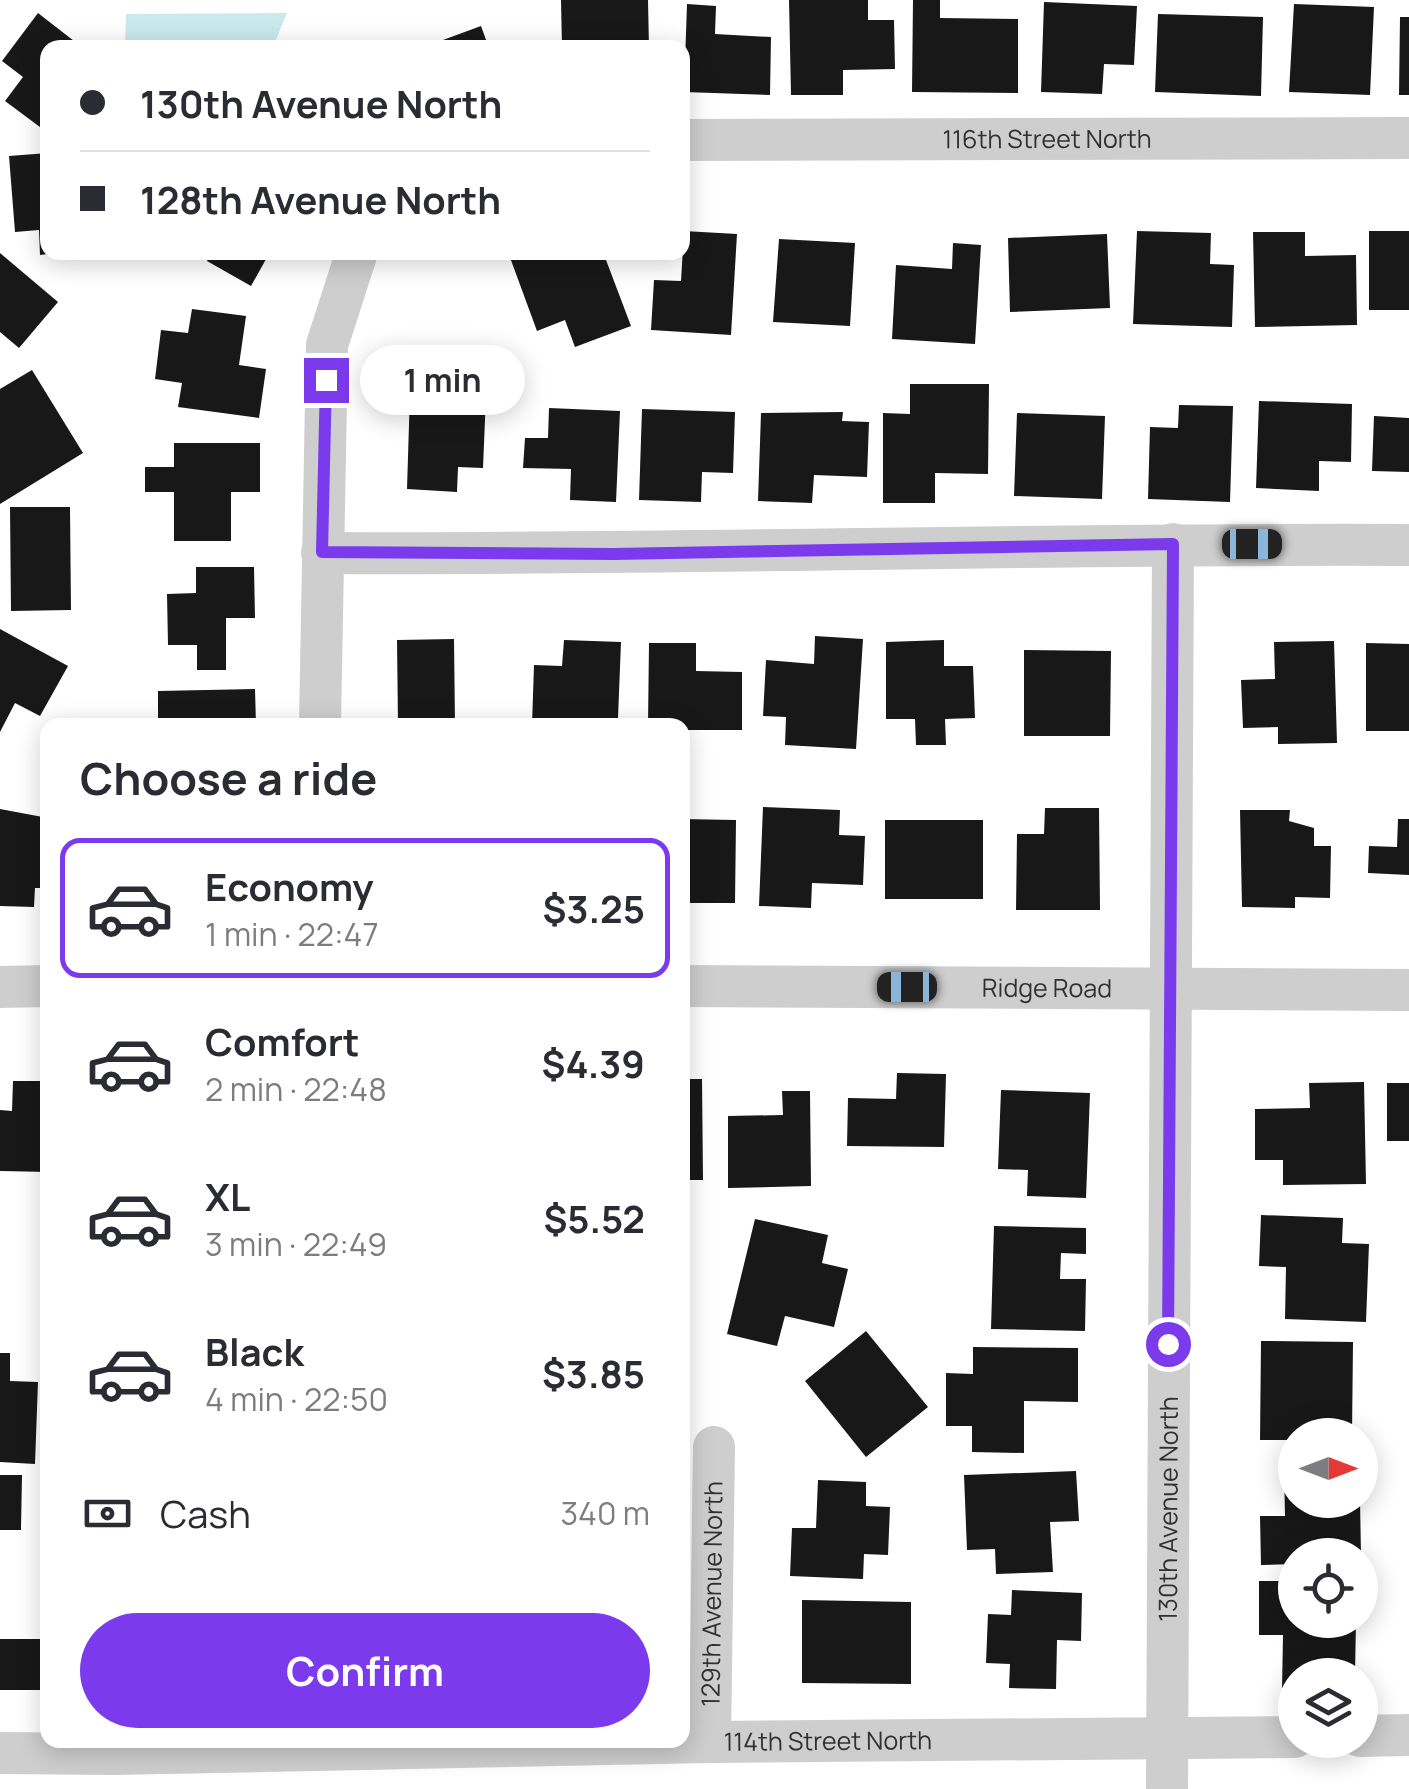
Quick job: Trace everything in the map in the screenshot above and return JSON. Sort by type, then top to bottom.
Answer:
[{"type":"street","name":"116th Street North","points":[[690,140],[1409,138]]},
{"type":"street","points":[[320,718],[328,345],[355,260]]},
{"type":"street","name":"130th Avenue North","points":[[1167,1789],[1173,544]]},
{"type":"street","points":[[322,552],[614,554],[1409,544]]},
{"type":"street","points":[[0,987],[40,986]]},
{"type":"street","name":"Ridge Road","points":[[690,986],[1409,990]]},
{"type":"street","name":"129th Avenue North","points":[[710,1742],[714,1448]]},
{"type":"street","points":[[1378,1736],[1409,1736]]},
{"type":"street","name":"114th Street North","points":[[690,1742],[1278,1737]]},
{"type":"street","name":"114th Street North","points":[[0,1753],[201,1748]]},
{"type":"water","points":[[287,13],[276,40],[125,40],[126,14]]},
{"type":"building","points":[[561,0],[648,0],[649,40],[562,40]]},
{"type":"building","points":[[789,0],[868,0],[868,20],[894,20],[895,69],[843,70],[843,95],[791,95]]},
{"type":"building","points":[[913,0],[940,0],[940,18],[1018,19],[1018,93],[912,92]]},
{"type":"building","points":[[1044,2],[1137,6],[1134,65],[1104,64],[1102,94],[1041,92]]},
{"type":"building","points":[[687,4],[716,6],[715,34],[771,37],[770,95],[690,92],[690,40],[686,40]]},
{"type":"building","points":[[1294,4],[1374,7],[1370,95],[1289,92]]},
{"type":"building","points":[[38,13],[73,40],[40,40],[40,127],[5,101],[23,77],[2,61]]},
{"type":"building","points":[[1158,14],[1263,17],[1261,96],[1155,92]]},
{"type":"building","points":[[1400,17],[1409,17],[1409,95],[1399,95]]},
{"type":"building","points":[[481,26],[486,40],[443,40]]},
{"type":"building","points":[[40,154],[40,255],[39,230],[15,232],[9,156]]},
{"type":"building","points":[[690,231],[737,234],[731,335],[651,330],[654,280],[681,281],[682,260],[690,260]]},
{"type":"building","points":[[1137,231],[1211,233],[1210,264],[1234,265],[1232,327],[1133,324]]},
{"type":"building","points":[[1369,231],[1409,231],[1409,310],[1369,310]]},
{"type":"building","points":[[1253,232],[1305,232],[1305,256],[1356,255],[1357,325],[1255,327]]},
{"type":"building","points":[[1107,234],[1110,308],[1010,312],[1008,238]]},
{"type":"building","points":[[779,239],[855,243],[850,326],[773,322]]},
{"type":"building","points":[[953,243],[981,245],[975,344],[892,339],[896,265],[952,269]]},
{"type":"building","points":[[0,253],[58,302],[19,348],[0,332]]},
{"type":"building","points":[[207,260],[266,260],[251,286]]},
{"type":"building","points":[[511,260],[606,260],[631,326],[575,347],[565,320],[537,331]]},
{"type":"building","points":[[192,309],[246,316],[239,365],[266,369],[259,418],[178,407],[182,383],[155,379],[161,330],[188,333]]},
{"type":"building","points":[[32,370],[83,453],[0,504],[0,389]]},
{"type":"building","points":[[910,384],[989,384],[988,474],[935,473],[935,503],[883,503],[883,413],[910,414]]},
{"type":"building","points":[[410,392],[486,395],[483,468],[458,467],[457,492],[407,489]]},
{"type":"building","points":[[1259,401],[1352,404],[1351,462],[1319,461],[1319,491],[1256,488]]},
{"type":"building","points":[[1179,405],[1233,406],[1230,502],[1148,499],[1150,427],[1178,428]]},
{"type":"building","points":[[549,408],[620,411],[616,502],[570,500],[571,469],[523,468],[525,438],[548,438]]},
{"type":"building","points":[[642,409],[735,412],[733,473],[702,472],[701,502],[639,500]]},
{"type":"building","points":[[843,412],[842,421],[869,422],[867,477],[814,475],[812,503],[758,501],[761,413]]},
{"type":"building","points":[[1017,413],[1105,416],[1102,499],[1014,496]]},
{"type":"building","points":[[1374,416],[1409,418],[1409,472],[1372,471]]},
{"type":"building","points":[[174,443],[260,443],[260,492],[231,492],[231,541],[174,541],[174,492],[145,492],[145,467],[174,467]]},
{"type":"building","points":[[10,507],[70,507],[71,610],[11,611]]},
{"type":"building","points":[[196,567],[254,567],[255,618],[226,618],[226,670],[197,670],[197,645],[168,645],[167,594],[196,593]]},
{"type":"building","points":[[0,629],[68,666],[40,716],[15,703],[0,732]]},
{"type":"building","points":[[815,636],[863,639],[856,749],[785,745],[786,717],[763,716],[766,660],[814,664]]},
{"type":"building","points":[[454,639],[455,718],[398,718],[397,640]]},
{"type":"building","points":[[564,640],[621,642],[618,718],[532,718],[534,665],[562,666]]},
{"type":"building","points":[[944,640],[944,666],[973,666],[975,718],[945,719],[946,745],[916,745],[915,719],[886,719],[886,642]]},
{"type":"building","points":[[1334,641],[1337,743],[1278,744],[1278,727],[1243,728],[1241,680],[1275,679],[1274,642]]},
{"type":"building","points":[[649,643],[696,643],[696,671],[742,672],[742,730],[690,730],[690,718],[648,718]]},
{"type":"building","points":[[1366,643],[1409,644],[1409,731],[1366,731]]},
{"type":"building","points":[[1024,650],[1111,651],[1110,736],[1024,736]]},
{"type":"building","points":[[255,689],[256,718],[158,718],[158,691]]},
{"type":"building","points":[[763,807],[840,810],[839,835],[865,836],[863,885],[812,883],[811,908],[759,906]]},
{"type":"building","points":[[1045,808],[1099,808],[1100,910],[1016,910],[1017,834],[1044,834]]},
{"type":"building","points":[[0,809],[40,816],[40,888],[35,888],[34,907],[0,906]]},
{"type":"building","points":[[1240,810],[1290,810],[1289,821],[1314,828],[1314,846],[1331,846],[1330,898],[1295,897],[1295,908],[1242,907]]},
{"type":"building","points":[[690,819],[736,820],[735,903],[690,903]]},
{"type":"building","points":[[1398,819],[1409,819],[1409,875],[1368,873],[1369,846],[1397,847]]},
{"type":"building","points":[[885,820],[983,820],[983,899],[885,899]]},
{"type":"building","points":[[897,1073],[946,1074],[944,1147],[847,1146],[848,1098],[896,1099]]},
{"type":"building","points":[[690,1079],[702,1079],[703,1180],[690,1180]]},
{"type":"building","points":[[13,1081],[40,1081],[40,1172],[0,1171],[0,1110],[12,1111]]},
{"type":"building","points":[[1364,1082],[1366,1184],[1283,1185],[1283,1160],[1255,1160],[1255,1109],[1310,1108],[1309,1083]]},
{"type":"building","points":[[1387,1083],[1409,1083],[1409,1141],[1387,1141]]},
{"type":"building","points":[[1001,1090],[1090,1093],[1086,1198],[1027,1196],[1028,1170],[998,1169]]},
{"type":"building","points":[[782,1091],[810,1091],[811,1186],[728,1188],[728,1116],[783,1115]]},
{"type":"building","points":[[1261,1215],[1343,1218],[1342,1243],[1369,1244],[1366,1322],[1285,1319],[1286,1267],[1259,1266]]},
{"type":"building","points":[[755,1219],[828,1235],[822,1263],[848,1269],[834,1327],[785,1316],[777,1346],[727,1334]]},
{"type":"building","points":[[994,1226],[1086,1228],[1086,1254],[1061,1253],[1060,1279],[1086,1279],[1085,1331],[991,1329]]},
{"type":"building","points":[[866,1331],[928,1407],[866,1457],[805,1381]]},
{"type":"building","points":[[1261,1341],[1353,1342],[1352,1418],[1278,1418],[1278,1440],[1260,1440]]},
{"type":"building","points":[[973,1347],[1078,1348],[1078,1402],[1024,1401],[1024,1453],[972,1452],[972,1426],[946,1426],[946,1373],[973,1374]]},
{"type":"building","points":[[0,1353],[10,1353],[10,1381],[38,1382],[35,1464],[0,1462]]},
{"type":"building","points":[[1076,1471],[1079,1521],[1050,1522],[1053,1572],[996,1574],[995,1549],[967,1550],[964,1475]]},
{"type":"building","points":[[0,1475],[22,1475],[21,1530],[0,1530]]},
{"type":"building","points":[[818,1480],[866,1482],[866,1506],[890,1507],[888,1555],[864,1554],[863,1579],[790,1576],[792,1528],[816,1528]]},
{"type":"building","points":[[1260,1516],[1360,1518],[1361,1538],[1278,1538],[1278,1564],[1261,1565]]},
{"type":"building","points":[[1259,1581],[1278,1581],[1278,1635],[1259,1635]]},
{"type":"building","points":[[1012,1590],[1082,1593],[1081,1641],[1057,1640],[1056,1689],[1009,1688],[1010,1664],[986,1663],[988,1614],[1011,1615]]},
{"type":"building","points":[[802,1600],[911,1602],[911,1684],[802,1683]]},
{"type":"building","points":[[1283,1638],[1356,1638],[1355,1658],[1283,1658]]},
{"type":"building","points":[[0,1639],[40,1639],[40,1690],[0,1690]]},
{"type":"route","points":[[326,380],[322,552],[614,554],[1173,544],[1168,1344]]}]
